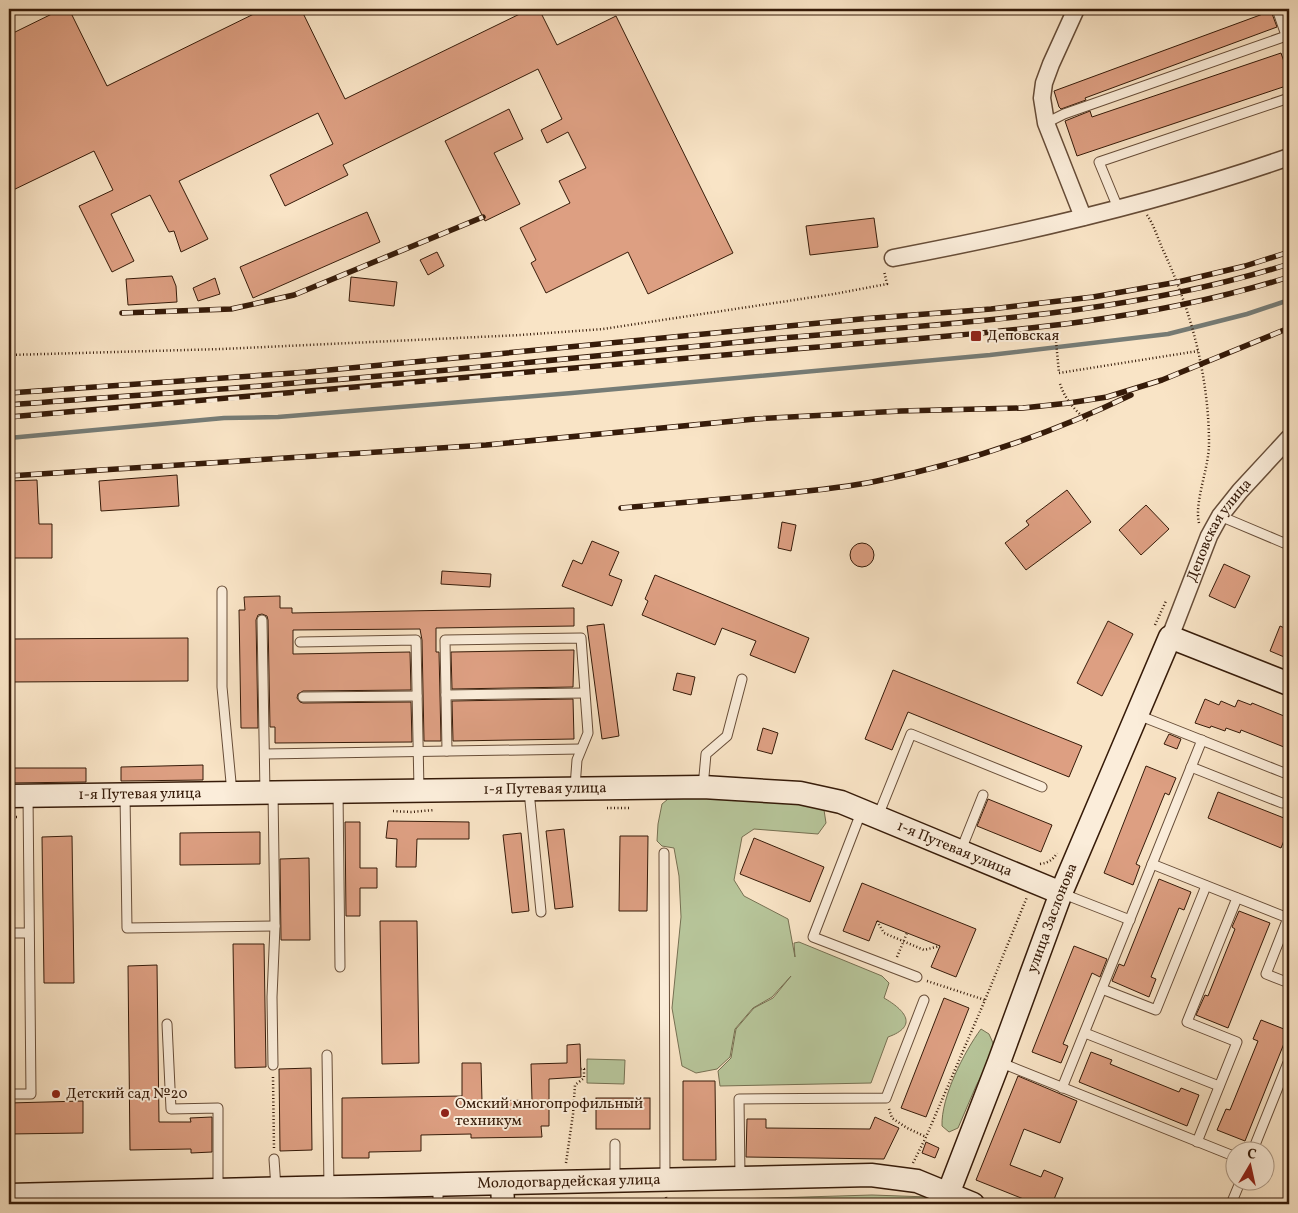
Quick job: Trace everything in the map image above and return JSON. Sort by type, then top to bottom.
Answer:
[{"type":"street","points":[[1076,9],[1044,83],[1042,98],[1046,123],[1084,218]]},
{"type":"street","points":[[889,264],[1084,218],[1241,174],[1289,157]]},
{"type":"street","name":"Деповская улица","points":[[1162,631],[1220,516],[1240,491],[1289,438]]},
{"type":"street","points":[[1162,631],[1289,684]]},
{"type":"street","name":"улица Заслонова","points":[[947,1199],[1061,893],[1136,714],[1162,631]]},
{"type":"street","name":"1-я Путевая улица","points":[[18,796],[703,787],[800,793],[821,796],[870,813],[1061,893]]},
{"type":"street","name":"Молодогвардейская улица","points":[[9,1195],[111,1198],[218,1196],[276,1188],[318,1193],[502,1194],[615,1181],[871,1175],[917,1181],[947,1199],[973,1204]]},
{"type":"lane","points":[[1046,123],[1064,114],[1288,38],[1277,9]]},
{"type":"lane","points":[[1118,208],[1099,162],[1289,98]]},
{"type":"lane","points":[[1220,516],[1284,543],[1289,538]]},
{"type":"lane","points":[[222,591],[222,687],[232,793]]},
{"type":"lane","points":[[262,620],[265,754],[269,792],[275,926],[272,997],[273,1065]]},
{"type":"lane","points":[[447,751],[445,640],[581,638],[588,733],[580,749],[575,771],[575,788]]},
{"type":"lane","points":[[300,642],[416,640],[419,790]]},
{"type":"lane","points":[[703,787],[706,754],[727,736],[742,679]]},
{"type":"lane","points":[[446,695],[584,693]]},
{"type":"lane","points":[[303,697],[417,696]]},
{"type":"lane","points":[[1136,714],[1286,774]]},
{"type":"lane","points":[[917,977],[813,937],[870,813],[911,734],[1042,786]]},
{"type":"lane","points":[[1062,1088],[1202,740]]},
{"type":"lane","points":[[265,754],[580,749]]},
{"type":"lane","points":[[1192,767],[1282,803]]},
{"type":"lane","points":[[529,789],[541,912]]},
{"type":"lane","points":[[338,791],[340,967]]},
{"type":"lane","points":[[125,795],[127,928],[275,926]]},
{"type":"lane","points":[[960,851],[983,795]]},
{"type":"lane","points":[[9,1094],[30,1094],[29,933],[18,796]]},
{"type":"lane","points":[[664,853],[665,1180]]},
{"type":"lane","points":[[1152,864],[1289,917],[1266,974],[1289,984]]},
{"type":"lane","points":[[1102,989],[1156,1010],[1206,886]]},
{"type":"lane","points":[[1061,893],[1130,920]]},
{"type":"lane","points":[[1197,1142],[1237,1042],[1186,1022],[1237,898]]},
{"type":"lane","points":[[9,934],[29,933]]},
{"type":"lane","points":[[740,1178],[739,1098],[886,1098],[924,1000]]},
{"type":"lane","points":[[167,1024],[171,1109],[218,1108],[218,1196]]},
{"type":"lane","points":[[1085,1032],[1219,1086]]},
{"type":"lane","points":[[318,1193],[327,1055]]},
{"type":"lane","points":[[1257,1140],[1289,1060]]},
{"type":"lane","points":[[999,1062],[1226,1153]]},
{"type":"lane","points":[[615,1144],[615,1181]]},
{"type":"lane","points":[[274,1159],[276,1188]]},
{"type":"lane","points":[[1231,1204],[1237,1190]]},
{"type":"path","points":[[1137,203],[1149,218],[1178,282],[1198,351],[1204,388],[1209,444],[1207,465],[1197,514],[1201,530]]},
{"type":"path","points":[[9,355],[222,349],[521,335],[603,329],[816,297],[887,284],[889,264]]},
{"type":"path","points":[[1055,340],[1060,373],[1198,351]]},
{"type":"path","points":[[1060,384],[1069,403],[1088,421]]},
{"type":"path","points":[[1162,631],[1161,610],[1170,594]]},
{"type":"path","points":[[917,1181],[913,1162],[926,1137],[985,1000],[1033,881],[1037,864],[1047,863],[1059,849]]},
{"type":"path","points":[[877,921],[884,933],[924,950],[940,946]]},
{"type":"path","points":[[893,968],[907,933]]},
{"type":"path","points":[[917,977],[985,1000]]},
{"type":"path","points":[[273,1065],[274,1159]]},
{"type":"path","points":[[566,1163],[575,1085],[584,1078],[584,1069],[581,1069]]},
{"type":"path","points":[[886,1098],[892,1118],[926,1137]]},
{"type":"green space","points":[[673,795],[777,796],[824,810],[826,823],[818,834],[754,829],[742,837],[734,880],[744,896],[788,919],[795,957],[794,943],[799,942],[882,976],[889,983],[884,998],[903,1013],[906,1023],[898,1033],[888,1037],[871,1083],[720,1086],[718,1071],[731,1058],[736,1029],[754,1008],[773,998],[791,976],[772,997],[753,1008],[735,1029],[730,1057],[717,1069],[696,1073],[682,1066],[672,1008],[681,917],[679,876],[674,848],[662,846],[657,841],[662,804]]},
{"type":"green space","points":[[981,1029],[989,1034],[993,1043],[990,1059],[958,1128],[949,1132],[942,1126],[945,1102],[949,1089],[961,1062]]},
{"type":"green space","points":[[587,1059],[625,1060],[624,1084],[587,1083]]},
{"type":"green space","points":[[872,1195],[929,1197],[929,1204],[568,1204]]},
{"type":"building","points":[[62,9],[69,9],[107,86],[264,9],[301,9],[345,99],[530,9],[539,9],[557,45],[616,16],[733,253],[648,294],[628,252],[546,293],[531,263],[536,260],[520,228],[570,203],[559,181],[586,168],[568,132],[547,143],[541,130],[562,119],[538,69],[343,165],[348,175],[285,206],[270,175],[333,144],[318,113],[179,181],[208,239],[181,252],[174,231],[169,232],[150,195],[111,214],[134,261],[112,272],[79,206],[113,190],[94,151],[9,192],[9,35]]},
{"type":"building","points":[[1271,11],[1277,27],[1085,98],[1086,100],[1061,109],[1059,107],[1054,91]]},
{"type":"building","points":[[1281,53],[1289,76],[1289,85],[1077,156],[1065,121],[1090,111],[1092,117]]},
{"type":"building","points":[[509,109],[523,139],[494,153],[520,204],[485,221],[445,141]]},
{"type":"building","points":[[367,212],[380,242],[253,298],[240,267]]},
{"type":"building","points":[[874,218],[878,247],[810,255],[806,226]]},
{"type":"building","points":[[437,252],[444,266],[428,275],[420,260]]},
{"type":"building","points":[[172,276],[176,286],[177,302],[128,305],[126,279]]},
{"type":"building","points":[[351,277],[397,282],[394,306],[349,301]]},
{"type":"building","points":[[215,278],[220,294],[198,301],[193,288]]},
{"type":"building","points":[[177,475],[179,506],[101,511],[99,481]]},
{"type":"building","points":[[37,480],[39,524],[52,524],[52,558],[9,558],[9,481]]},
{"type":"building","points":[[1067,490],[1091,522],[1026,570],[1005,543],[1029,525],[1026,521]]},
{"type":"building","points":[[1146,505],[1169,529],[1141,555],[1119,530]]},
{"type":"building","points":[[782,522],[796,525],[791,551],[778,548]]},
{"type":"building","points":[[592,541],[619,552],[609,575],[622,580],[612,606],[562,586],[573,560],[582,564]]},
{"type":"building","points":[[862,543],[867,544],[873,550],[873,560],[867,566],[862,567],[857,566],[851,560],[850,555],[851,550],[857,544]]},
{"type":"building","points":[[1224,564],[1250,576],[1235,608],[1209,596]]},
{"type":"building","points":[[442,571],[491,574],[490,587],[441,584]]},
{"type":"building","points":[[655,575],[809,638],[795,673],[750,655],[756,641],[722,628],[715,645],[642,615],[648,601],[645,599]]},
{"type":"building","points":[[280,596],[280,608],[292,608],[292,613],[574,608],[574,626],[436,628],[436,652],[439,652],[441,741],[424,741],[422,640],[420,629],[293,630],[293,654],[410,652],[411,690],[303,691],[298,694],[297,698],[303,703],[411,702],[412,742],[275,743],[275,727],[270,727],[268,620],[267,616],[262,614],[258,615],[256,620],[258,728],[241,728],[239,610],[245,610],[244,597]]},
{"type":"building","points":[[1108,621],[1133,634],[1102,696],[1077,683]]},
{"type":"building","points":[[604,624],[619,736],[602,739],[587,626]]},
{"type":"building","points":[[1280,626],[1289,630],[1289,659],[1270,651]]},
{"type":"building","points":[[188,638],[188,681],[9,682],[9,639]]},
{"type":"building","points":[[574,650],[573,687],[452,689],[451,652]]},
{"type":"building","points":[[893,670],[1082,746],[1069,777],[908,712],[892,750],[865,739]]},
{"type":"building","points":[[677,673],[695,677],[691,695],[673,690]]},
{"type":"building","points":[[573,699],[574,739],[453,741],[452,701]]},
{"type":"building","points":[[1205,699],[1219,705],[1221,701],[1235,707],[1238,700],[1251,705],[1252,703],[1289,718],[1289,749],[1241,730],[1240,733],[1226,728],[1225,731],[1195,723]]},
{"type":"building","points":[[763,728],[778,733],[772,754],[757,750]]},
{"type":"building","points":[[1169,734],[1181,739],[1177,749],[1164,744]]},
{"type":"building","points":[[203,765],[203,780],[121,781],[121,767]]},
{"type":"building","points":[[1146,766],[1176,778],[1169,795],[1165,793],[1136,864],[1140,866],[1133,885],[1104,873]]},
{"type":"building","points":[[9,768],[86,768],[86,782],[9,783]]},
{"type":"building","points":[[1218,792],[1289,820],[1289,828],[1281,848],[1208,818]]},
{"type":"building","points":[[988,799],[1052,825],[1041,852],[977,826]]},
{"type":"building","points":[[388,821],[469,822],[469,839],[417,839],[416,867],[396,867],[397,839],[386,838]]},
{"type":"building","points":[[345,822],[360,822],[360,868],[377,868],[377,888],[360,888],[360,916],[346,916]]},
{"type":"building","points":[[564,829],[573,907],[555,909],[546,831]]},
{"type":"building","points":[[260,832],[260,864],[180,865],[180,833]]},
{"type":"building","points":[[521,833],[529,911],[512,913],[503,835]]},
{"type":"building","points":[[72,836],[74,983],[44,983],[42,837]]},
{"type":"building","points":[[620,836],[648,836],[647,911],[619,911]]},
{"type":"building","points":[[754,838],[824,867],[810,902],[740,874]]},
{"type":"building","points":[[309,858],[310,940],[281,940],[280,859]]},
{"type":"building","points":[[1159,879],[1191,892],[1184,910],[1179,908],[1151,977],[1156,979],[1149,997],[1112,981],[1119,964],[1124,966]]},
{"type":"building","points":[[862,883],[976,929],[956,977],[931,967],[940,946],[877,921],[869,941],[843,931]]},
{"type":"building","points":[[1239,911],[1270,923],[1228,1028],[1196,1015],[1205,995],[1208,996],[1235,929],[1232,927]]},
{"type":"building","points":[[380,921],[417,921],[419,1063],[382,1064]]},
{"type":"building","points":[[233,944],[264,944],[266,1067],[235,1068]]},
{"type":"building","points":[[1074,946],[1107,959],[1100,977],[1092,973],[1063,1044],[1068,1046],[1061,1063],[1032,1052]]},
{"type":"building","points":[[157,965],[159,1122],[191,1122],[190,1118],[212,1117],[212,1152],[191,1153],[191,1149],[130,1150],[128,966]]},
{"type":"building","points":[[944,998],[969,1008],[926,1117],[901,1108]]},
{"type":"building","points":[[1261,1020],[1289,1031],[1245,1140],[1242,1140],[1217,1130],[1226,1109],[1230,1110],[1258,1041],[1253,1039]]},
{"type":"building","name":"Омский многопрофильный техникум","points":[[580,1044],[581,1077],[549,1079],[549,1126],[541,1126],[542,1137],[471,1138],[471,1134],[421,1135],[421,1151],[369,1152],[369,1158],[342,1158],[342,1098],[462,1096],[462,1063],[481,1063],[482,1101],[532,1100],[531,1064],[567,1063],[567,1045]]},
{"type":"building","points":[[1091,1052],[1112,1060],[1110,1064],[1179,1092],[1181,1088],[1199,1095],[1187,1126],[1079,1082]]},
{"type":"building","points":[[311,1068],[312,1150],[280,1151],[279,1069]]},
{"type":"building","points":[[1018,1076],[1077,1101],[1060,1143],[1024,1129],[1010,1165],[1041,1177],[1044,1170],[1063,1178],[1052,1204],[1036,1204],[976,1180]]},
{"type":"building","points":[[683,1081],[715,1081],[716,1160],[683,1160]]},
{"type":"building","points":[[596,1098],[650,1098],[650,1129],[596,1129]]},
{"type":"building","points":[[83,1101],[83,1133],[9,1134],[9,1103]]},
{"type":"building","points":[[875,1117],[899,1128],[884,1159],[746,1157],[747,1119],[766,1119],[766,1128],[870,1129]]},
{"type":"building","points":[[926,1142],[939,1148],[935,1158],[922,1153]]},
{"type":"waterway","points":[[9,438],[224,418],[278,417],[572,393],[990,355],[1168,334],[1247,314],[1289,300]]},
{"type":"railway","points":[[122,313],[231,309],[294,295],[483,217]]},
{"type":"railway","points":[[9,393],[308,372],[861,319],[991,309],[1093,297],[1178,282],[1245,266],[1289,252]]},
{"type":"railway","points":[[9,405],[539,362],[1032,315],[1162,296],[1226,282],[1289,264]]},
{"type":"railway","points":[[9,417],[1032,328],[1162,309],[1226,295],[1289,277]]},
{"type":"railway","points":[[9,476],[486,445],[755,419],[901,411],[1023,408],[1069,403],[1107,397],[1162,380],[1289,328]]},
{"type":"railway","points":[[621,508],[817,490],[862,484],[910,474],[975,456],[1039,435],[1131,395]]},
{"type":"place","name":"Деповская","points":[[976,336]]},
{"type":"place","name":"Детский сад №20","points":[[56,1094]]},
{"type":"place","name":"Омский многопрофильный техникум","points":[[445,1113]]}]
